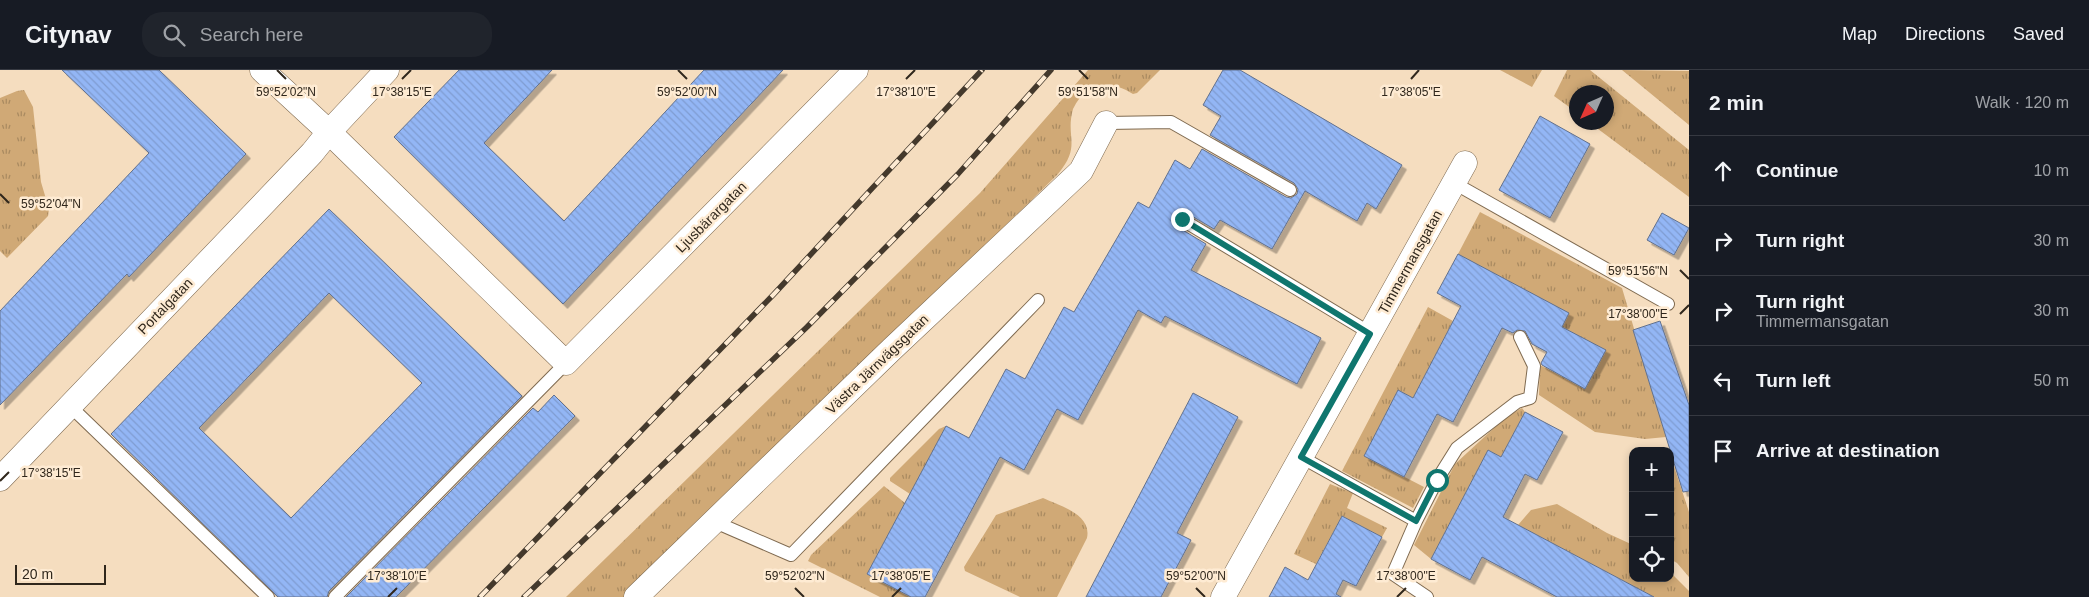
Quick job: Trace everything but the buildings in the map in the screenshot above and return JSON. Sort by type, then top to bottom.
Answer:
[{"type":"street","points":[[262,70],[566,363]]},
{"type":"street","name":"Portalgatan","points":[[0,479],[312,152],[328,132],[387,70]]},
{"type":"street","name":"Ljusbärargatan","points":[[566,363],[856,70]]},
{"type":"street","name":"Västra Järnvägsgatan","points":[[636,597],[892,349],[1081,171],[1106,123]]},
{"type":"street","name":"Timmermansgatan","points":[[1223,597],[1465,162]]},
{"type":"lane","points":[[1106,123],[1171,122],[1290,190]]},
{"type":"lane","points":[[1454,183],[1668,304]]},
{"type":"lane","points":[[1182,219],[1370,334]]},
{"type":"lane","points":[[715,522],[791,555],[1038,300]]},
{"type":"lane","points":[[1427,597],[1393,574],[1416,521],[1437,480],[1457,448],[1517,402],[1530,398],[1534,366],[1520,337]]},
{"type":"lane","points":[[334,597],[566,363]]},
{"type":"lane","points":[[70,406],[268,597]]},
{"type":"lane","points":[[1301,457],[1416,521]]},
{"type":"green space","points":[[1088,70],[1160,70],[1137,93],[1133,94],[1124,89],[1107,85],[1091,88],[1084,93],[1073,109],[1071,148],[1065,164],[1058,174],[627,597],[566,597],[980,193]]},
{"type":"green space","points":[[1500,70],[1542,70],[1532,87]]},
{"type":"green space","points":[[1567,70],[1590,70],[1609,85],[1569,85],[1569,107],[1554,96]]},
{"type":"green space","points":[[1622,70],[1689,71],[1689,125]]},
{"type":"green space","points":[[1614,89],[1689,150],[1689,197],[1599,130],[1614,130]]},
{"type":"green space","points":[[24,90],[33,107],[41,182],[49,209],[48,216],[7,258],[0,251],[0,98]]},
{"type":"green space","points":[[1480,212],[1622,288],[1666,437],[1645,439],[1595,432],[1539,395],[1540,365],[1585,388],[1562,327],[1458,254]]},
{"type":"green space","points":[[1428,307],[1453,321],[1413,398],[1398,390],[1364,456],[1424,487],[1413,508],[1342,471]]},
{"type":"green space","points":[[1522,408],[1525,412],[1501,457],[1488,450],[1431,559],[1414,545],[1455,464],[1506,417]]},
{"type":"green space","points":[[946,426],[910,494],[890,481],[890,478],[939,429]]},
{"type":"green space","points":[[1674,466],[1689,512],[1689,577],[1674,561]]},
{"type":"green space","points":[[1330,484],[1353,493],[1347,508],[1387,528],[1382,537],[1342,516],[1316,564],[1294,554]]},
{"type":"green space","points":[[884,486],[905,503],[867,574],[911,597],[880,597],[808,561],[811,555]]},
{"type":"green space","points":[[1043,498],[1066,508],[1080,517],[1085,523],[1087,530],[1087,538],[1057,597],[1020,597],[965,571],[964,567],[996,515]]},
{"type":"green space","points":[[1557,504],[1607,533],[1629,543],[1629,582],[1674,582],[1674,576],[1689,591],[1689,597],[1654,597],[1518,525],[1531,510]]},
{"type":"railway","points":[[480,597],[774,294],[982,70]]},
{"type":"railway","points":[[524,597],[807,327],[958,174],[1051,70]]},
{"type":"route","points":[[1182,219],[1370,334],[1301,457],[1416,521],[1437,480]]}]
